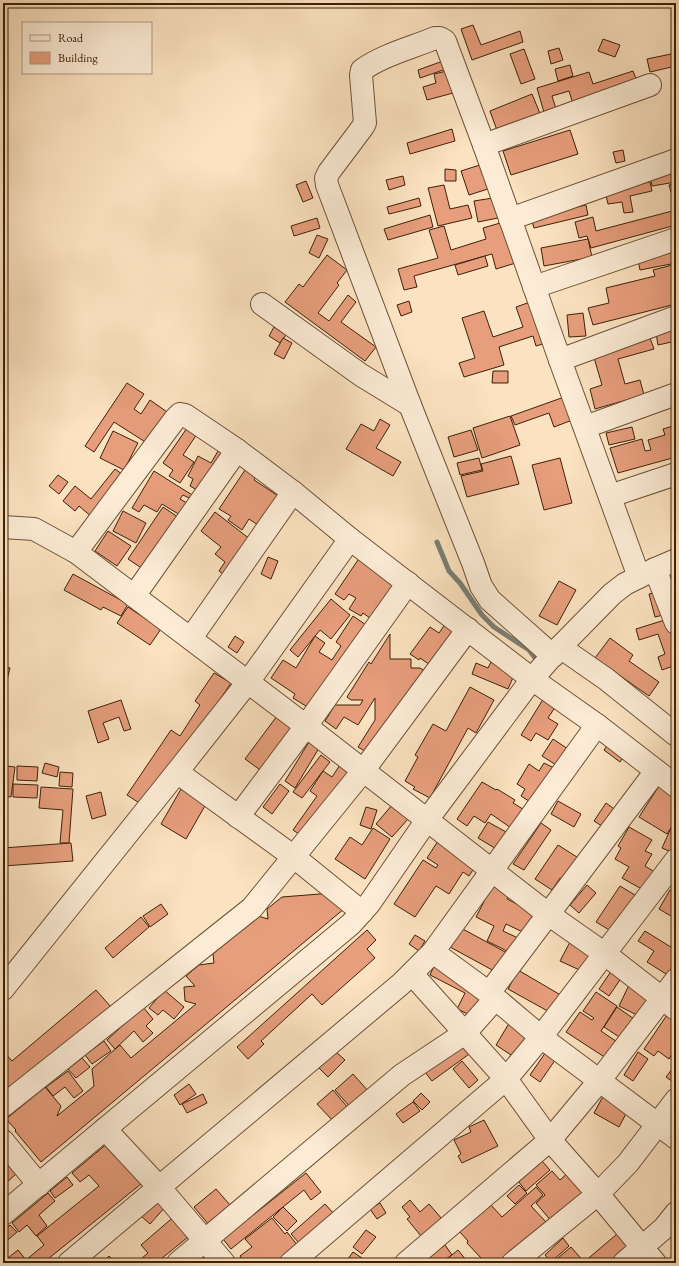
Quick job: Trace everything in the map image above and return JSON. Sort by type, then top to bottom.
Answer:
[{"type":"street","points":[[676,623],[647,573],[610,496],[484,145],[444,41],[440,38],[394,54],[362,70],[361,75],[365,123],[329,172],[326,178],[327,185],[410,405],[471,556],[481,586],[490,600],[557,652],[606,680],[676,735]]},
{"type":"street","points":[[484,145],[650,85]]},
{"type":"street","points":[[510,220],[676,160]]},
{"type":"street","points":[[534,287],[676,239]]},
{"type":"street","points":[[262,304],[361,375],[410,405]]},
{"type":"street","points":[[560,360],[676,317]]},
{"type":"street","points":[[585,426],[676,394]]},
{"type":"street","points":[[76,552],[180,414],[185,415],[237,450],[293,492],[350,539],[532,679],[598,725],[676,786]]},
{"type":"street","points":[[134,596],[237,450]]},
{"type":"street","points":[[610,496],[676,474]]},
{"type":"street","points":[[190,638],[293,492]]},
{"type":"street","points":[[3,527],[34,528],[76,552],[306,726],[548,914],[605,954],[669,1004]]},
{"type":"street","points":[[3,989],[248,682],[350,539]]},
{"type":"street","points":[[3,1214],[351,924],[362,912],[427,820],[532,679],[612,594],[625,584],[676,560]]},
{"type":"street","points":[[238,817],[306,726],[408,583]]},
{"type":"street","points":[[3,1106],[246,914],[363,771],[468,629]]},
{"type":"street","points":[[69,1263],[412,974],[433,952],[598,725]]},
{"type":"street","points":[[178,1263],[402,1075],[465,1032],[492,996],[548,914],[656,771]]},
{"type":"street","points":[[177,772],[294,857],[362,912]]},
{"type":"street","points":[[291,1263],[506,1079],[541,1037],[676,860]]},
{"type":"street","points":[[433,952],[492,996],[541,1037],[676,1138]]},
{"type":"street","points":[[412,974],[506,1079],[550,1140],[649,1255]]},
{"type":"street","points":[[406,1263],[550,1140],[600,1080],[669,1004],[676,980]]},
{"type":"street","points":[[513,1263],[598,1194],[628,1163],[676,1100]]},
{"type":"street","points":[[105,1129],[159,1187],[224,1263]]},
{"type":"street","points":[[3,1141],[39,1185]]},
{"type":"street","points":[[624,1263],[649,1255],[664,1228],[676,1212]]},
{"type":"building","points":[[473,25],[481,45],[520,31],[523,42],[472,60],[461,29]]},
{"type":"building","points":[[603,39],[620,45],[615,57],[598,51]]},
{"type":"building","points":[[559,48],[563,60],[551,64],[548,51]]},
{"type":"building","points":[[524,49],[535,79],[521,84],[510,54]]},
{"type":"building","points":[[676,53],[676,66],[650,72],[647,59]]},
{"type":"building","points":[[443,61],[446,69],[420,78],[418,70]]},
{"type":"building","points":[[570,65],[573,76],[558,81],[555,69]]},
{"type":"building","points":[[451,70],[457,92],[427,100],[423,87],[436,83],[434,74]]},
{"type":"building","points":[[633,71],[638,84],[573,104],[569,91],[552,96],[557,112],[545,116],[537,88],[589,72],[593,84]]},
{"type":"building","points":[[532,94],[541,116],[498,133],[490,111]]},
{"type":"building","points":[[452,129],[455,141],[410,154],[407,143]]},
{"type":"building","points":[[570,130],[578,154],[511,175],[503,151]]},
{"type":"building","points":[[623,150],[625,161],[616,163],[613,152]]},
{"type":"building","points":[[486,163],[494,187],[469,195],[461,171]]},
{"type":"building","points":[[676,168],[676,182],[652,186],[650,173]]},
{"type":"building","points":[[445,169],[456,170],[456,181],[445,181]]},
{"type":"building","points":[[403,176],[405,185],[389,190],[386,180]]},
{"type":"building","points":[[306,181],[313,198],[303,202],[296,185]]},
{"type":"building","points":[[650,182],[652,191],[630,196],[633,212],[624,213],[622,202],[608,204],[605,191]]},
{"type":"building","points":[[676,183],[676,209],[669,185]]},
{"type":"building","points":[[444,185],[450,209],[468,205],[472,218],[438,226],[428,188]]},
{"type":"building","points":[[499,197],[503,217],[478,222],[474,201]]},
{"type":"building","points":[[419,198],[421,206],[389,214],[387,207]]},
{"type":"building","points":[[586,205],[588,215],[534,228],[531,218]]},
{"type":"building","points":[[676,210],[676,225],[591,248],[587,236],[579,238],[575,222],[593,217],[596,231]]},
{"type":"building","points":[[430,215],[433,227],[388,240],[384,229]]},
{"type":"building","points":[[317,218],[320,228],[294,236],[291,226]]},
{"type":"building","points":[[507,221],[519,262],[496,269],[492,254],[414,276],[417,287],[404,290],[398,269],[438,258],[429,230],[444,226],[451,250],[486,239],[483,228]]},
{"type":"building","points":[[317,235],[328,239],[319,258],[309,253]]},
{"type":"building","points":[[588,239],[592,257],[544,266],[541,248]]},
{"type":"building","points":[[674,252],[676,263],[640,270],[638,260]]},
{"type":"building","points":[[327,255],[347,270],[337,283],[339,285],[318,313],[329,321],[348,295],[356,302],[341,322],[376,347],[365,361],[285,302],[299,284],[303,287]]},
{"type":"building","points":[[485,256],[488,266],[458,275],[455,265]]},
{"type":"building","points":[[676,264],[676,304],[593,325],[588,308],[609,303],[606,288],[655,276],[653,270]]},
{"type":"building","points":[[536,300],[549,342],[536,346],[533,336],[499,347],[504,365],[464,377],[459,363],[475,358],[462,318],[484,311],[493,337],[523,327],[516,307]]},
{"type":"building","points":[[409,301],[412,312],[401,316],[397,305]]},
{"type":"building","points":[[583,313],[586,336],[569,337],[567,315]]},
{"type":"building","points":[[274,327],[286,335],[280,343],[269,336]]},
{"type":"building","points":[[676,329],[676,341],[658,345],[656,333]]},
{"type":"building","points":[[283,338],[292,343],[284,359],[274,354]]},
{"type":"building","points":[[650,338],[654,349],[618,359],[625,384],[640,380],[644,395],[595,409],[590,389],[602,385],[593,354]]},
{"type":"building","points":[[493,371],[508,371],[508,383],[492,383]]},
{"type":"building","points":[[127,383],[144,394],[134,409],[141,414],[150,400],[170,414],[150,445],[114,422],[94,452],[85,446]]},
{"type":"building","points":[[567,396],[575,419],[554,427],[549,413],[515,425],[511,416]]},
{"type":"building","points":[[510,416],[520,445],[482,458],[473,428]]},
{"type":"building","points":[[380,419],[390,425],[376,448],[401,462],[393,476],[346,449],[361,424],[374,431]]},
{"type":"building","points":[[676,425],[676,457],[618,473],[610,448],[642,439],[645,451],[651,450],[648,440],[665,435],[663,429]]},
{"type":"building","points":[[632,427],[635,439],[609,445],[606,433]]},
{"type":"building","points":[[187,428],[197,434],[183,455],[194,462],[180,483],[169,476],[173,470],[163,463]]},
{"type":"building","points":[[471,430],[478,450],[454,457],[448,437]]},
{"type":"building","points":[[113,431],[138,443],[124,470],[100,458]]},
{"type":"building","points":[[218,451],[227,456],[206,495],[190,486],[193,479],[188,476],[198,456],[211,463]]},
{"type":"building","points":[[511,456],[519,484],[467,497],[461,476],[483,471],[481,464]]},
{"type":"building","points":[[479,458],[482,470],[460,475],[457,463]]},
{"type":"building","points":[[560,458],[572,503],[544,510],[532,465]]},
{"type":"building","points":[[115,469],[126,477],[93,518],[79,506],[75,511],[63,501],[75,486],[91,499]]},
{"type":"building","points":[[245,470],[256,477],[254,480],[286,501],[267,531],[249,519],[242,530],[228,520],[231,516],[219,509]]},
{"type":"building","points":[[154,471],[197,498],[195,501],[183,495],[180,499],[192,506],[185,518],[162,504],[157,512],[144,505],[139,512],[132,508]]},
{"type":"building","points":[[58,475],[68,482],[59,494],[49,486]]},
{"type":"building","points":[[163,507],[181,519],[146,571],[128,559]]},
{"type":"building","points":[[123,511],[146,523],[136,543],[113,531]]},
{"type":"building","points":[[215,512],[255,543],[229,578],[219,571],[225,562],[215,554],[221,547],[201,531]]},
{"type":"building","points":[[108,531],[131,546],[117,566],[95,551]]},
{"type":"building","points":[[268,557],[278,561],[271,579],[261,574]]},
{"type":"building","points":[[360,557],[402,585],[377,623],[363,613],[361,616],[349,609],[356,598],[349,594],[344,600],[335,594]]},
{"type":"building","points":[[73,574],[128,604],[121,616],[103,607],[101,610],[64,590]]},
{"type":"building","points":[[559,581],[576,590],[557,625],[539,616]]},
{"type":"building","points":[[661,591],[667,614],[655,617],[649,594]]},
{"type":"building","points":[[331,599],[350,615],[331,639],[320,630],[298,657],[290,650]]},
{"type":"building","points":[[128,607],[161,629],[150,645],[117,623]]},
{"type":"building","points":[[353,616],[369,627],[314,711],[293,698],[295,694],[271,678],[283,660],[296,668],[315,636],[325,643],[319,652],[332,660],[341,646],[336,642]]},
{"type":"building","points":[[671,618],[676,635],[676,665],[662,670],[658,657],[665,654],[658,634],[639,640],[636,629]]},
{"type":"building","points":[[448,620],[461,629],[433,667],[420,658],[419,660],[410,654],[430,627],[439,633]]},
{"type":"building","points":[[390,634],[390,659],[411,659],[411,668],[420,668],[425,671],[371,755],[358,747],[375,720],[375,698],[358,725],[344,717],[336,729],[325,721],[335,705],[360,705],[363,700],[351,700],[347,697],[369,662],[371,664]]},
{"type":"building","points":[[235,636],[244,642],[237,653],[228,647]]},
{"type":"building","points":[[610,638],[633,655],[629,661],[659,682],[649,696],[595,658]]},
{"type":"building","points":[[493,658],[517,668],[508,689],[472,674],[476,663],[488,668]]},
{"type":"building","points":[[3,666],[10,668],[7,680],[3,679]]},
{"type":"building","points":[[214,673],[231,683],[147,808],[127,795],[171,730],[180,736],[200,705],[195,701]]},
{"type":"building","points":[[470,687],[494,700],[476,733],[468,728],[430,798],[413,789],[415,787],[405,781],[418,757],[415,755],[433,724],[446,731]]},
{"type":"building","points":[[547,693],[559,701],[548,718],[558,724],[548,740],[536,733],[531,741],[521,735]]},
{"type":"building","points":[[121,700],[131,729],[124,731],[119,717],[103,723],[109,739],[98,743],[88,711]]},
{"type":"building","points":[[277,716],[295,729],[263,772],[245,759]]},
{"type":"building","points":[[553,739],[571,751],[561,768],[542,756]]},
{"type":"building","points":[[309,742],[319,748],[295,788],[285,781]]},
{"type":"building","points":[[609,743],[625,754],[620,762],[604,750]]},
{"type":"building","points":[[321,755],[330,762],[302,798],[293,792]]},
{"type":"building","points":[[45,763],[59,767],[57,777],[42,773]]},
{"type":"building","points":[[544,763],[556,769],[535,805],[521,796],[525,789],[517,784],[529,764],[539,771]]},
{"type":"building","points":[[340,765],[351,773],[305,838],[293,830],[317,796],[310,791],[323,771],[332,777]]},
{"type":"building","points":[[7,766],[15,767],[11,797],[3,796]]},
{"type":"building","points":[[17,766],[38,767],[37,781],[17,780]]},
{"type":"building","points":[[60,772],[73,773],[72,787],[59,786]]},
{"type":"building","points":[[482,782],[515,800],[513,803],[526,811],[514,830],[491,814],[485,823],[474,816],[467,826],[457,819]]},
{"type":"building","points":[[13,784],[38,785],[37,798],[13,797]]},
{"type":"building","points":[[280,784],[289,791],[272,814],[263,807]]},
{"type":"building","points":[[659,786],[676,797],[676,825],[674,823],[667,834],[639,817]]},
{"type":"building","points":[[41,787],[73,789],[69,843],[60,843],[63,810],[39,808]]},
{"type":"building","points":[[181,789],[206,804],[186,839],[161,824]]},
{"type":"building","points":[[101,792],[106,815],[92,819],[86,796]]},
{"type":"building","points":[[558,801],[581,814],[574,827],[551,814]]},
{"type":"building","points":[[606,803],[617,811],[605,828],[594,821]]},
{"type":"building","points":[[392,805],[408,819],[392,837],[376,824]]},
{"type":"building","points":[[366,807],[377,810],[371,829],[360,825]]},
{"type":"building","points":[[488,822],[508,833],[498,850],[478,838]]},
{"type":"building","points":[[541,823],[551,830],[524,870],[513,864]]},
{"type":"building","points":[[629,827],[652,840],[645,851],[652,854],[645,866],[658,874],[647,892],[622,878],[629,867],[615,859],[621,848],[618,846]]},
{"type":"building","points":[[373,828],[390,839],[365,879],[335,859],[350,837],[362,845]]},
{"type":"building","points":[[671,828],[676,831],[676,854],[662,848]]},
{"type":"building","points":[[438,841],[476,865],[469,876],[463,872],[449,894],[436,886],[415,917],[394,904],[423,860],[436,868],[438,865],[427,858]]},
{"type":"building","points":[[71,843],[73,861],[3,866],[3,848]]},
{"type":"building","points":[[558,845],[580,859],[565,881],[560,878],[552,890],[535,879]]},
{"type":"building","points":[[493,884],[510,892],[507,899],[537,914],[527,934],[506,924],[503,931],[518,938],[511,953],[487,941],[494,926],[476,917]]},
{"type":"building","points":[[587,885],[596,893],[579,913],[570,905]]},
{"type":"building","points":[[620,886],[640,898],[616,934],[596,922]]},
{"type":"building","points":[[670,890],[676,894],[676,919],[659,909]]},
{"type":"building","points":[[332,893],[351,903],[41,1162],[6,1119],[45,1087],[61,1106],[57,1116],[94,1086],[92,1069],[120,1045],[131,1058],[196,1004],[185,1001],[184,987],[195,986],[186,976],[199,965],[214,963],[213,954],[258,916],[268,919],[267,909],[282,897]]},
{"type":"building","points":[[161,904],[168,914],[150,927],[143,916]]},
{"type":"building","points":[[141,917],[149,927],[113,958],[105,948]]},
{"type":"building","points":[[461,928],[507,953],[496,972],[450,947]]},
{"type":"building","points":[[367,930],[376,940],[367,949],[375,958],[322,1005],[312,994],[261,1041],[264,1044],[248,1059],[237,1047]]},
{"type":"building","points":[[645,931],[674,949],[676,946],[676,976],[674,979],[647,962],[654,951],[638,941]]},
{"type":"building","points":[[415,935],[425,941],[419,951],[409,944]]},
{"type":"building","points":[[570,942],[595,956],[586,973],[560,961]]},
{"type":"building","points":[[434,966],[492,995],[479,1019],[457,1009],[465,993],[430,975]]},
{"type":"building","points":[[614,967],[624,974],[609,996],[599,989]]},
{"type":"building","points":[[518,970],[564,997],[553,1014],[508,989]]},
{"type":"building","points":[[629,985],[653,997],[643,1018],[619,1006]]},
{"type":"building","points":[[96,990],[111,1007],[3,1098],[3,1051],[12,1061]]},
{"type":"building","points":[[164,990],[184,1007],[174,1019],[163,1010],[158,1015],[149,1008]]},
{"type":"building","points":[[596,992],[617,1006],[601,1031],[620,1044],[609,1060],[566,1032],[580,1012],[592,1020],[594,1018],[583,1011]]},
{"type":"building","points":[[143,1007],[153,1019],[146,1026],[153,1033],[143,1042],[134,1031],[115,1049],[107,1040]]},
{"type":"building","points":[[617,1007],[637,1021],[624,1040],[604,1027]]},
{"type":"building","points":[[669,1012],[676,1017],[676,1048],[669,1059],[658,1051],[654,1056],[644,1049]]},
{"type":"building","points":[[511,1020],[533,1033],[517,1059],[496,1045]]},
{"type":"building","points":[[104,1041],[111,1051],[92,1064],[85,1055]]},
{"type":"building","points":[[465,1043],[472,1052],[432,1081],[425,1072]]},
{"type":"building","points":[[550,1046],[560,1053],[540,1082],[530,1075]]},
{"type":"building","points":[[336,1052],[345,1060],[328,1077],[319,1068]]},
{"type":"building","points":[[638,1052],[648,1059],[633,1081],[624,1075]]},
{"type":"building","points":[[676,1053],[676,1064],[671,1060]]},
{"type":"building","points":[[82,1058],[90,1067],[76,1078],[68,1069]]},
{"type":"building","points":[[462,1061],[478,1080],[469,1088],[453,1069]]},
{"type":"building","points":[[676,1064],[676,1084],[666,1077]]},
{"type":"building","points":[[68,1071],[83,1091],[74,1098],[65,1087],[53,1096],[46,1087]]},
{"type":"building","points":[[353,1074],[369,1092],[351,1108],[335,1090]]},
{"type":"building","points":[[189,1084],[196,1094],[180,1105],[174,1095]]},
{"type":"building","points":[[607,1089],[630,1106],[619,1127],[594,1113]]},
{"type":"building","points":[[333,1090],[349,1109],[334,1122],[317,1104]]},
{"type":"building","points":[[421,1093],[430,1102],[422,1110],[413,1101]]},
{"type":"building","points":[[203,1094],[207,1103],[187,1113],[182,1104]]},
{"type":"building","points":[[413,1102],[420,1111],[403,1123],[396,1114]]},
{"type":"building","points":[[484,1120],[498,1146],[462,1163],[458,1156],[461,1154],[454,1140],[471,1132],[469,1127]]},
{"type":"building","points":[[109,1142],[116,1154],[141,1184],[43,1263],[12,1263],[8,1258],[18,1250],[26,1260],[44,1245],[37,1236],[99,1186],[89,1175],[80,1182],[72,1173]]},
{"type":"building","points":[[3,1156],[17,1173],[5,1184],[3,1181]]},
{"type":"building","points":[[542,1161],[550,1170],[526,1191],[518,1181]]},
{"type":"building","points":[[572,1169],[589,1189],[552,1222],[536,1203],[545,1195],[536,1185],[552,1171],[560,1180]]},
{"type":"building","points":[[306,1173],[321,1192],[311,1200],[304,1190],[231,1249],[223,1239]]},
{"type":"building","points":[[67,1177],[73,1185],[55,1198],[50,1191]]},
{"type":"building","points":[[519,1185],[527,1193],[515,1204],[507,1196]]},
{"type":"building","points":[[536,1187],[543,1195],[531,1206],[546,1222],[500,1263],[476,1263],[481,1258],[467,1243],[468,1241],[459,1231],[490,1204],[502,1217]]},
{"type":"building","points":[[216,1189],[231,1206],[209,1225],[194,1207]]},
{"type":"building","points":[[48,1193],[55,1201],[39,1215],[47,1226],[36,1236],[27,1225],[19,1232],[12,1223]]},
{"type":"building","points":[[157,1198],[166,1206],[150,1224],[141,1216]]},
{"type":"building","points":[[410,1200],[420,1212],[429,1204],[442,1219],[421,1236],[407,1219],[410,1217],[402,1207]]},
{"type":"building","points":[[380,1203],[386,1213],[377,1219],[370,1209]]},
{"type":"building","points":[[325,1204],[334,1214],[300,1244],[291,1234]]},
{"type":"building","points":[[283,1207],[297,1221],[287,1231],[273,1217]]},
{"type":"building","points":[[177,1214],[193,1233],[156,1263],[145,1263],[142,1258],[148,1253],[141,1245]]},
{"type":"building","points":[[272,1218],[285,1234],[287,1232],[298,1246],[276,1263],[245,1263],[240,1256],[252,1247],[245,1239]]},
{"type":"building","points":[[10,1225],[17,1232],[3,1244],[3,1231]]},
{"type":"building","points":[[366,1230],[376,1237],[362,1254],[353,1247]]},
{"type":"building","points":[[617,1234],[630,1249],[613,1263],[552,1263],[571,1247],[584,1262]]},
{"type":"building","points":[[563,1238],[569,1246],[551,1262],[545,1255]]},
{"type":"building","points":[[445,1245],[452,1255],[440,1263],[420,1263]]},
{"type":"building","points":[[458,1250],[466,1260],[462,1263],[442,1263]]},
{"type":"building","points":[[353,1252],[362,1258],[358,1263],[345,1263]]},
{"type":"building","points":[[109,1256],[115,1262],[102,1263]]},
{"type":"building","points":[[540,1258],[543,1263],[533,1263]]},
{"type":"waterway","points":[[437,542],[449,571],[460,583],[482,615],[494,627],[529,650],[536,659]]}]
